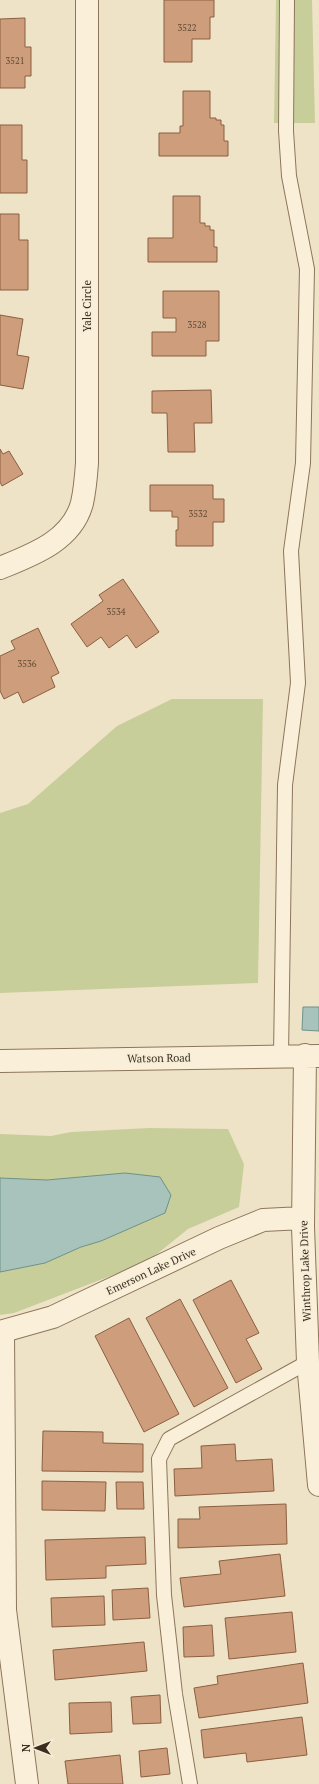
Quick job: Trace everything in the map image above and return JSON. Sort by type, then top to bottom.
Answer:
[{"type":"street","name":"Yale Circle","points":[[0,568],[50,545],[63,534],[74,520],[81,505],[85,486],[87,463],[87,0]]},
{"type":"street","name":"Watson Road","points":[[0,1061],[312,1056]]},
{"type":"street","name":"Winthrop Lake Drive","points":[[312,1056],[303,1218],[308,1362],[319,1485]]},
{"type":"street","name":"Emerson Lake Drive","points":[[2,1332],[53,1317],[219,1238],[263,1220],[303,1218]]},
{"type":"street","points":[[2,1332],[5,1610],[27,1784]]},
{"type":"lane","points":[[281,1056],[285,785],[298,683],[291,551],[303,463],[307,269],[289,176],[286,131],[287,0]]},
{"type":"lane","points":[[190,1784],[175,1694],[164,1595],[159,1459],[169,1439],[308,1362]]},
{"type":"green space","points":[[276,0],[312,0],[315,123],[274,123]]},
{"type":"green space","points":[[172,699],[263,699],[258,983],[0,993],[0,813],[28,804],[117,726]]},
{"type":"green space","points":[[149,1128],[228,1129],[244,1164],[239,1207],[188,1229],[147,1262],[14,1313],[0,1315],[0,1134],[51,1136],[71,1132]]},
{"type":"water","points":[[303,1007],[319,1007],[319,1031],[302,1030]]},
{"type":"water","points":[[125,1173],[160,1177],[171,1195],[165,1213],[101,1241],[81,1247],[45,1263],[0,1272],[0,1178],[47,1180]]},
{"type":"building","points":[[164,0],[214,0],[214,17],[210,17],[210,39],[192,39],[192,62],[164,62]]},
{"type":"building","points":[[25,18],[25,47],[31,47],[31,76],[25,76],[25,88],[0,88],[0,19]]},
{"type":"building","points":[[183,91],[210,91],[210,118],[221,120],[221,125],[224,125],[224,141],[228,141],[228,156],[159,156],[159,133],[180,133],[180,126],[183,126]]},
{"type":"building","points":[[0,125],[22,125],[22,160],[27,160],[27,193],[0,193]]},
{"type":"building","points":[[173,196],[200,196],[200,223],[205,223],[205,226],[210,226],[210,230],[214,230],[214,247],[217,247],[217,262],[148,262],[148,238],[173,238]]},
{"type":"building","points":[[0,214],[19,214],[19,240],[28,240],[28,290],[0,290]]},
{"type":"building","points":[[163,291],[219,291],[219,341],[206,341],[206,356],[152,356],[152,332],[176,332],[176,318],[163,318]]},
{"type":"building","points":[[0,315],[23,319],[17,355],[29,357],[23,389],[0,385]]},
{"type":"building","points":[[211,390],[212,423],[194,423],[195,452],[168,452],[167,413],[152,413],[152,391]]},
{"type":"building","points":[[0,449],[3,454],[9,451],[23,474],[2,486],[0,482]]},
{"type":"building","points":[[150,485],[213,485],[213,499],[224,499],[224,522],[213,522],[213,546],[176,546],[178,517],[172,517],[172,511],[150,511]]},
{"type":"building","points":[[123,579],[159,632],[136,648],[127,635],[109,648],[101,637],[87,647],[71,624],[103,601],[99,595]]},
{"type":"building","points":[[38,628],[59,673],[51,677],[55,687],[23,703],[18,692],[4,699],[0,691],[0,656],[15,649],[11,641]]},
{"type":"building","points":[[231,1280],[259,1333],[246,1339],[262,1369],[236,1383],[193,1300]]},
{"type":"building","points":[[180,1299],[228,1388],[194,1407],[146,1318]]},
{"type":"building","points":[[129,1318],[179,1414],[144,1432],[95,1336]]},
{"type":"building","points":[[43,1431],[103,1432],[103,1443],[143,1444],[143,1472],[42,1471]]},
{"type":"building","points":[[235,1444],[236,1461],[272,1459],[274,1491],[175,1496],[174,1469],[202,1468],[201,1446]]},
{"type":"building","points":[[42,1481],[106,1482],[105,1511],[42,1510]]},
{"type":"building","points":[[116,1482],[143,1482],[144,1509],[117,1509]]},
{"type":"building","points":[[286,1504],[287,1544],[178,1548],[178,1519],[200,1519],[199,1507]]},
{"type":"building","points":[[145,1537],[146,1564],[106,1566],[106,1578],[46,1580],[45,1540]]},
{"type":"building","points":[[280,1554],[285,1596],[184,1607],[180,1578],[221,1574],[219,1561]]},
{"type":"building","points":[[148,1588],[150,1618],[113,1620],[112,1590]]},
{"type":"building","points":[[104,1596],[105,1625],[52,1627],[51,1598]]},
{"type":"building","points":[[292,1612],[296,1652],[229,1659],[225,1618]]},
{"type":"building","points":[[212,1625],[214,1656],[184,1657],[183,1627]]},
{"type":"building","points":[[144,1642],[147,1671],[55,1680],[53,1650]]},
{"type":"building","points":[[303,1663],[308,1703],[199,1718],[194,1688],[218,1684],[217,1676]]},
{"type":"building","points":[[160,1695],[161,1723],[133,1724],[131,1697]]},
{"type":"building","points":[[111,1702],[112,1732],[70,1734],[69,1703]]},
{"type":"building","points":[[302,1717],[307,1755],[247,1762],[246,1753],[204,1758],[201,1730]]},
{"type":"building","points":[[167,1748],[170,1774],[141,1777],[139,1751]]},
{"type":"building","points":[[120,1755],[123,1784],[68,1784],[65,1761]]}]
